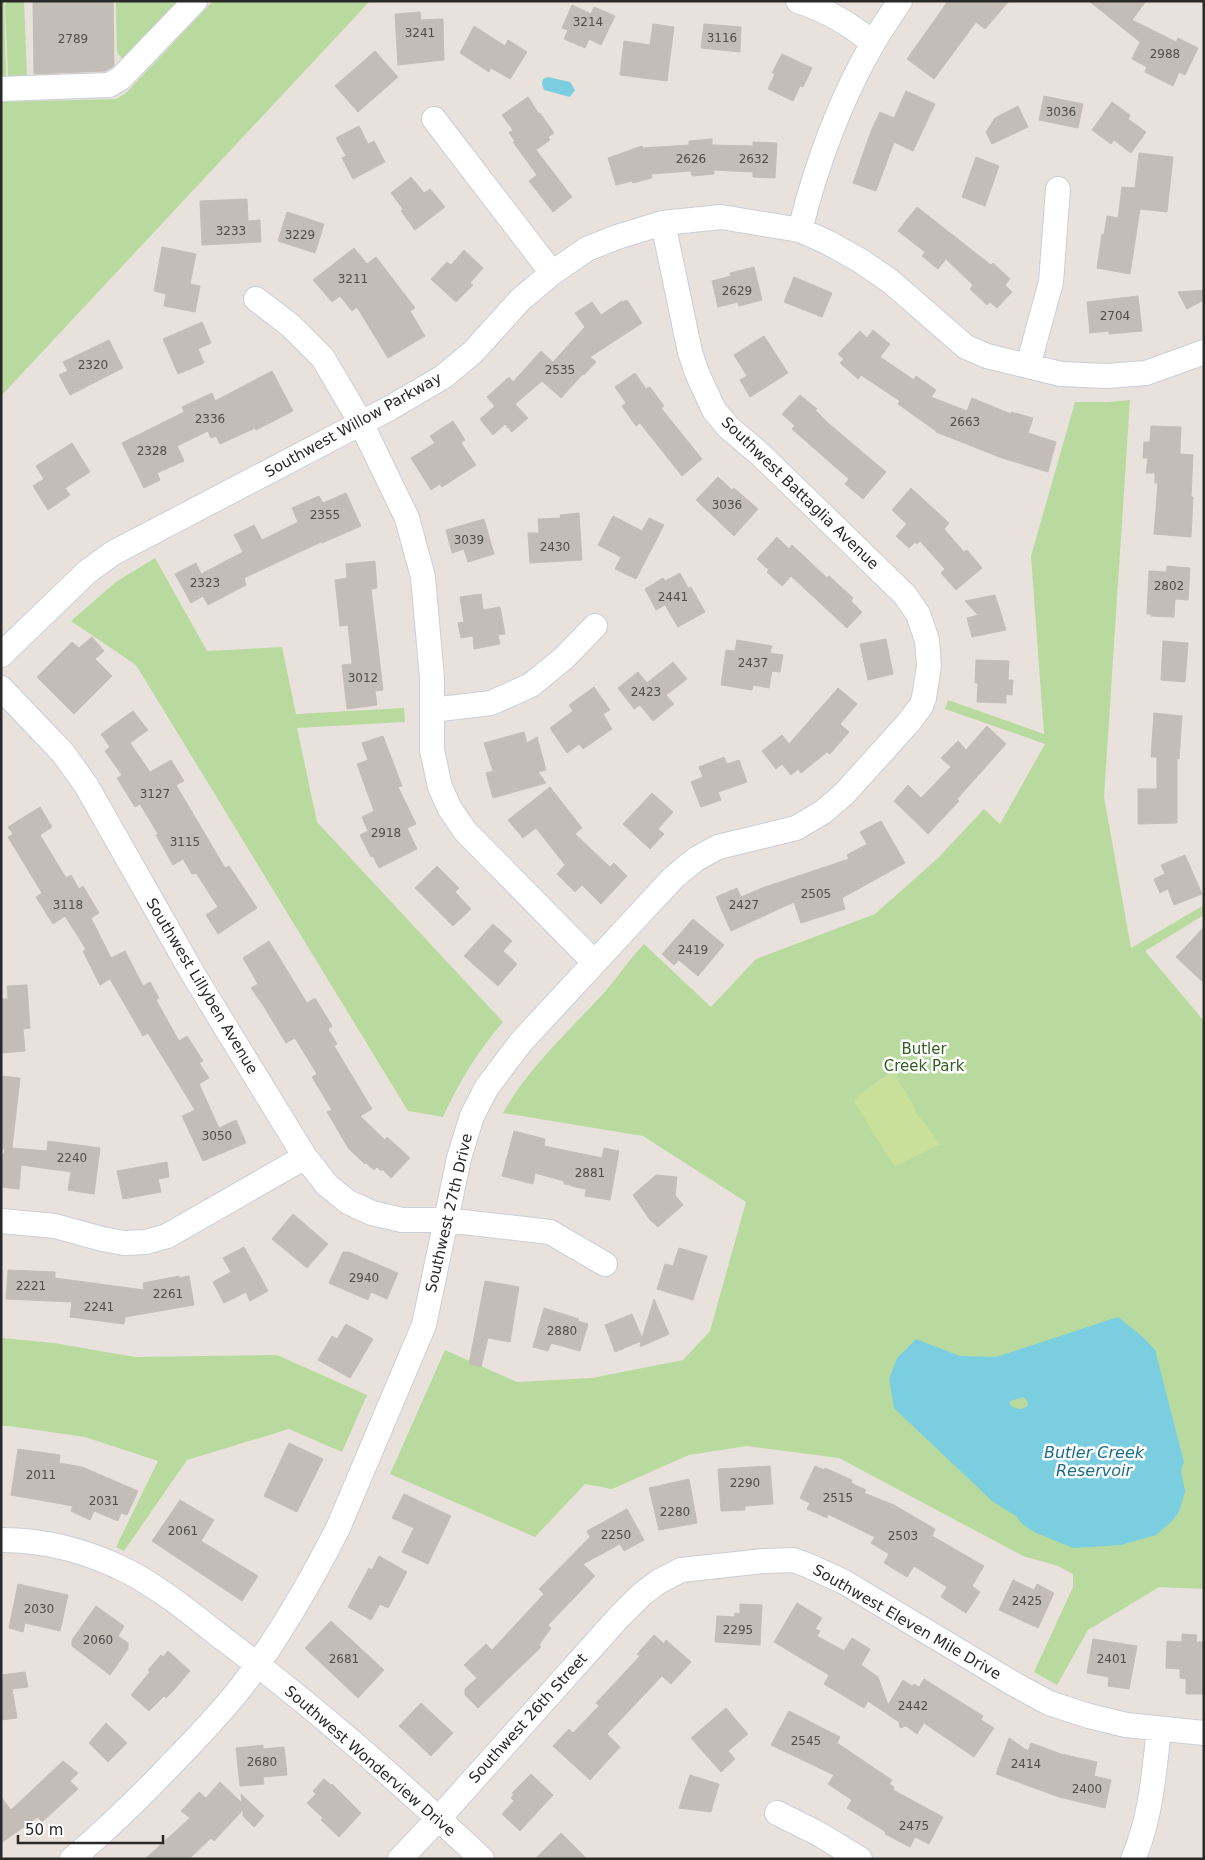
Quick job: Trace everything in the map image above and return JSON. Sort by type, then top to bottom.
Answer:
[{"type":"street","points":[[1,89],[109,85],[121,78],[195,1]]},
{"type":"street","points":[[798,1],[820,9],[849,24],[873,43]]},
{"type":"street","points":[[800,230],[808,198],[829,139],[851,86],[873,43],[900,1]]},
{"type":"street","points":[[434,118],[552,273]]},
{"type":"street","points":[[1028,366],[1051,282],[1058,189]]},
{"type":"street","name":"Southwest Willow Parkway","points":[[1,655],[88,572],[113,553],[361,423],[443,377],[473,352],[520,300],[552,273],[587,249],[617,237],[663,223],[721,217],[800,230],[827,242],[861,261],[890,281],[966,347],[987,356],[1061,374],[1092,376],[1133,374],[1161,368],[1204,352]]},
{"type":"street","name":"Southwest Battaglia Avenue","points":[[663,223],[690,352],[697,373],[714,410],[728,427],[761,455],[905,595],[918,614],[927,640],[929,666],[924,698],[921,706],[909,722]]},
{"type":"street","points":[[256,299],[291,326],[323,358],[361,423],[406,518],[423,576],[432,678],[432,750],[440,786],[450,809],[465,831],[594,962]]},
{"type":"street","points":[[432,710],[490,703],[531,685],[564,658],[595,626]]},
{"type":"street","name":"Southwest Lillyben Avenue","points":[[1,688],[63,753],[86,785],[193,974],[305,1157],[327,1185],[348,1202],[372,1213],[402,1220],[445,1220],[550,1232],[605,1264]]},
{"type":"street","name":"Southwest 27th Drive","points":[[72,1859],[94,1840],[194,1742],[242,1687],[279,1634],[323,1558],[338,1528],[424,1325],[445,1220],[466,1136],[472,1116],[487,1087],[521,1042],[673,878],[696,859],[718,847],[796,828],[824,812],[844,794],[909,722]]},
{"type":"street","points":[[1,1221],[55,1226],[124,1243],[146,1242],[167,1236],[305,1157]]},
{"type":"street","name":"Southwest Wonderview Drive","points":[[1,1540],[58,1546],[106,1562],[129,1572],[172,1600],[257,1664],[407,1789],[482,1859]]},
{"type":"street","name":"Southwest Eleven Mile Drive","points":[[618,1618],[646,1591],[658,1582],[681,1570],[764,1561],[793,1560],[844,1582],[1036,1697],[1088,1716],[1126,1725],[1204,1733]]},
{"type":"street","name":"Southwest 26th Street","points":[[400,1859],[618,1618]]},
{"type":"street","points":[[1133,1859],[1142,1832],[1152,1786],[1159,1729]]},
{"type":"street","points":[[777,1814],[819,1834],[860,1859]]},
{"type":"green space","points":[[1,1],[4,2],[6,76],[1,76]]},
{"type":"green space","points":[[8,1],[24,1],[27,76],[8,76],[5,5]]},
{"type":"green space","points":[[116,1],[178,1],[122,59],[117,52]]},
{"type":"green space","points":[[213,1],[370,1],[1,396],[1,102],[116,99],[126,93]]},
{"type":"green space","name":"Butler Creek Park","points":[[1130,400],[1104,797],[1131,948],[1204,905],[1204,915],[1145,951],[1204,1021],[1204,1589],[1159,1587],[1088,1630],[1057,1685],[1034,1672],[1073,1587],[1073,1574],[1058,1566],[1023,1556],[839,1458],[747,1446],[689,1455],[612,1489],[585,1484],[535,1537],[390,1474],[445,1350],[517,1382],[592,1378],[683,1360],[710,1331],[746,1202],[643,1136],[503,1113],[536,1066],[607,989],[644,944],[711,1007],[756,959],[875,914],[938,858],[984,809],[1000,824],[1045,744],[945,709],[948,700],[1044,734],[1031,556],[1075,402]]},
{"type":"green space","points":[[155,558],[207,651],[282,647],[296,714],[404,708],[405,722],[297,728],[317,822],[503,1022],[485,1044],[470,1067],[443,1117],[408,1111],[136,665],[71,621],[116,582]]},
{"type":"green space","points":[[892,1071],[915,1107],[915,1111],[940,1144],[895,1167],[853,1100]]},
{"type":"green space","points":[[1,1338],[54,1343],[135,1357],[277,1355],[367,1395],[342,1452],[289,1429],[187,1460],[124,1551],[116,1547],[158,1461],[85,1437],[1,1426]]},
{"type":"water","points":[[548,77],[570,82],[575,90],[570,97],[544,90],[543,79]]},
{"type":"water","name":"Butler Creek Reservoir","points":[[1118,1317],[1143,1337],[1155,1350],[1184,1462],[1181,1470],[1185,1491],[1179,1512],[1171,1522],[1156,1535],[1121,1545],[1073,1548],[1034,1532],[1022,1524],[1016,1516],[992,1501],[894,1408],[889,1379],[897,1358],[916,1339],[960,1356],[996,1357]],"holes":[[[1024,1397],[1028,1406],[1021,1409],[1010,1405],[1010,1401]]]},
{"type":"building","points":[[33,1],[113,1],[114,66],[105,71],[34,74]]},
{"type":"building","points":[[948,1],[1009,1],[985,29],[976,22],[934,79],[907,59]]},
{"type":"building","points":[[1089,1],[1146,1],[1132,20],[1176,42],[1178,38],[1198,48],[1185,75],[1179,72],[1173,86],[1145,72],[1147,67],[1132,59],[1140,42]]},
{"type":"building","points":[[572,5],[591,14],[594,7],[615,16],[601,45],[589,39],[585,48],[564,39],[568,30],[562,28]]},
{"type":"building","points":[[420,12],[421,20],[443,19],[444,60],[398,65],[395,14]]},
{"type":"building","points":[[653,24],[674,27],[667,81],[620,75],[624,41],[650,45]]},
{"type":"building","points":[[704,24],[741,27],[740,52],[701,48]]},
{"type":"building","points":[[474,26],[505,46],[508,40],[527,52],[510,79],[491,68],[489,72],[460,53]]},
{"type":"building","points":[[375,51],[398,77],[358,112],[335,86]]},
{"type":"building","points":[[782,54],[812,68],[803,87],[800,86],[793,101],[768,89],[775,74],[772,73]]},
{"type":"building","points":[[906,91],[935,104],[913,151],[894,142],[876,191],[853,183],[871,131],[880,112],[894,118]]},
{"type":"building","points":[[1044,96],[1083,104],[1078,128],[1039,120]]},
{"type":"building","points":[[528,97],[554,133],[548,137],[550,140],[536,150],[572,197],[553,212],[529,181],[537,175],[513,142],[515,141],[509,133],[513,130],[502,115]]},
{"type":"building","points":[[1112,102],[1130,115],[1128,119],[1146,132],[1131,153],[1114,140],[1111,144],[1092,130]]},
{"type":"building","points":[[1018,106],[1028,127],[992,144],[986,132],[995,118]]},
{"type":"building","points":[[359,126],[368,144],[374,141],[385,162],[353,179],[342,158],[346,156],[336,138]]},
{"type":"building","points":[[712,139],[712,145],[753,146],[753,142],[777,143],[775,178],[753,177],[753,172],[714,170],[714,174],[692,176],[691,171],[651,174],[652,178],[616,185],[608,158],[642,146],[643,148],[689,145],[689,141]]},
{"type":"building","points":[[1139,153],[1173,157],[1167,212],[1140,209],[1130,274],[1097,268],[1102,234],[1104,235],[1107,216],[1118,218],[1122,187],[1135,188]]},
{"type":"building","points":[[976,157],[999,166],[985,206],[962,197]]},
{"type":"building","points":[[411,177],[424,193],[430,189],[445,207],[415,230],[391,193]]},
{"type":"building","points":[[247,199],[248,221],[260,220],[261,242],[202,245],[200,201]]},
{"type":"building","points":[[917,207],[991,265],[993,263],[1010,279],[1005,285],[1012,292],[997,308],[990,302],[987,305],[970,289],[973,285],[946,259],[938,269],[922,256],[925,252],[898,231]]},
{"type":"building","points":[[287,212],[324,224],[315,253],[278,241]]},
{"type":"building","points":[[162,247],[196,254],[190,284],[200,286],[195,312],[164,306],[166,294],[154,291]]},
{"type":"building","points":[[354,248],[367,264],[376,257],[415,308],[410,311],[425,336],[388,358],[357,307],[352,311],[340,296],[332,302],[313,280]]},
{"type":"building","points":[[464,250],[483,268],[470,283],[473,285],[456,302],[431,279],[447,262],[451,265]]},
{"type":"building","points":[[754,267],[762,300],[739,306],[738,302],[718,307],[712,281],[731,276],[730,273]]},
{"type":"building","points":[[794,277],[832,293],[822,317],[784,302]]},
{"type":"building","points":[[1204,290],[1204,300],[1187,309],[1178,292]]},
{"type":"building","points":[[1138,296],[1142,331],[1109,334],[1109,331],[1090,333],[1087,302]]},
{"type":"building","points":[[627,300],[642,323],[590,357],[596,362],[561,398],[542,381],[515,404],[528,418],[512,432],[505,424],[493,435],[480,419],[495,406],[487,397],[509,377],[513,382],[541,351],[553,362],[585,327],[575,313],[592,302],[601,315],[622,301]]},
{"type":"building","points":[[202,322],[211,343],[198,349],[204,363],[178,374],[163,339]]},
{"type":"building","points":[[873,330],[890,344],[880,357],[914,380],[916,376],[936,390],[931,397],[967,411],[972,398],[1011,414],[1011,412],[1033,418],[1028,433],[1056,442],[1048,472],[1002,458],[936,432],[898,404],[900,401],[861,375],[858,379],[840,363],[844,359],[838,354],[860,331],[867,338]]},
{"type":"building","points":[[764,336],[788,373],[750,397],[740,380],[747,376],[734,355]]},
{"type":"building","points":[[109,340],[123,368],[70,395],[59,375],[68,371],[63,362]]},
{"type":"building","points":[[272,371],[293,411],[256,430],[255,428],[220,444],[216,436],[211,438],[208,431],[177,446],[184,461],[157,473],[160,480],[144,488],[122,443],[184,412],[182,407],[212,393],[215,401]]},
{"type":"building","points":[[635,373],[646,389],[650,387],[664,406],[661,408],[702,459],[682,476],[640,423],[636,426],[622,406],[626,403],[615,387]]},
{"type":"building","points":[[800,395],[817,409],[815,410],[828,423],[886,472],[863,499],[845,484],[849,479],[792,429],[795,426],[782,414]]},
{"type":"building","points":[[453,421],[465,440],[461,443],[476,465],[442,487],[440,484],[431,490],[411,458],[435,443],[430,436]]},
{"type":"building","points":[[1151,426],[1181,427],[1180,454],[1193,455],[1191,537],[1154,534],[1158,483],[1155,483],[1155,473],[1146,473],[1148,458],[1143,458],[1144,442],[1150,442]]},
{"type":"building","points":[[72,443],[90,472],[65,488],[70,495],[48,510],[33,486],[44,479],[36,466]]},
{"type":"building","points":[[718,477],[758,509],[734,536],[696,500]]},
{"type":"building","points":[[911,488],[949,523],[944,529],[964,552],[967,550],[982,568],[956,590],[941,573],[945,569],[920,541],[917,544],[915,542],[909,548],[896,536],[907,524],[892,510]]},
{"type":"building","points":[[346,493],[361,526],[321,542],[244,578],[246,585],[208,605],[203,596],[191,603],[175,574],[196,563],[201,574],[243,552],[234,535],[254,525],[262,540],[298,522],[292,508],[319,496],[323,503]]},
{"type":"building","points":[[579,513],[582,560],[530,563],[528,533],[539,533],[538,519],[561,518],[560,515]]},
{"type":"building","points":[[613,516],[642,531],[649,518],[664,525],[636,579],[615,569],[621,557],[598,545]]},
{"type":"building","points":[[484,519],[494,554],[468,562],[464,549],[452,553],[446,530]]},
{"type":"building","points":[[777,537],[789,549],[792,545],[827,578],[829,576],[853,598],[851,601],[862,612],[847,628],[791,576],[782,586],[757,559]]},
{"type":"building","points":[[375,561],[377,588],[371,589],[383,690],[375,691],[377,705],[347,709],[342,665],[352,664],[348,625],[340,626],[335,580],[347,578],[346,564]]},
{"type":"building","points":[[1167,566],[1190,568],[1188,600],[1175,599],[1174,617],[1151,616],[1151,614],[1147,614],[1149,571],[1166,572]]},
{"type":"building","points":[[680,573],[688,588],[691,587],[705,612],[678,627],[665,605],[656,610],[645,589],[663,578],[665,581]]},
{"type":"building","points":[[481,594],[483,610],[500,607],[505,634],[498,635],[500,644],[474,649],[473,636],[461,638],[458,623],[464,622],[460,597]]},
{"type":"building","points":[[995,595],[1006,630],[972,637],[967,618],[978,615],[965,601]]},
{"type":"building","points":[[92,637],[104,651],[95,659],[112,676],[74,714],[37,677],[72,642],[79,648]]},
{"type":"building","points":[[886,639],[893,674],[868,680],[860,644]]},
{"type":"building","points":[[737,640],[772,646],[770,653],[783,655],[780,672],[772,671],[769,688],[753,685],[752,690],[721,685],[726,650],[735,651]]},
{"type":"building","points":[[1163,641],[1188,643],[1185,682],[1161,680]]},
{"type":"building","points":[[976,660],[1009,661],[1008,680],[1013,680],[1012,695],[1006,694],[1006,703],[977,702],[978,683],[975,683]]},
{"type":"building","points":[[673,662],[687,679],[666,695],[674,704],[653,721],[640,705],[634,709],[618,688],[638,672],[647,683]]},
{"type":"building","points":[[594,687],[610,710],[603,714],[612,729],[583,749],[579,744],[567,753],[550,728],[573,711],[569,705]]},
{"type":"building","points":[[838,688],[857,704],[840,724],[849,732],[830,754],[827,752],[801,773],[798,769],[791,775],[782,764],[776,769],[762,751],[782,735],[789,744]]},
{"type":"building","points":[[133,711],[148,730],[130,743],[150,772],[171,760],[184,781],[176,785],[225,868],[229,866],[257,908],[218,934],[206,915],[218,907],[196,873],[192,874],[183,859],[173,865],[156,835],[158,834],[140,804],[135,807],[117,778],[122,775],[105,751],[110,747],[101,734]]},
{"type":"building","points":[[1154,713],[1182,716],[1179,759],[1177,758],[1177,823],[1138,824],[1138,789],[1157,789],[1157,757],[1151,757]]},
{"type":"building","points":[[987,726],[1006,744],[957,799],[959,801],[928,834],[894,801],[908,785],[921,798],[951,767],[941,758],[958,741],[966,750]]},
{"type":"building","points":[[524,732],[527,743],[537,737],[546,770],[538,772],[546,783],[493,798],[486,773],[493,771],[484,743]]},
{"type":"building","points":[[383,736],[402,786],[398,787],[416,824],[407,828],[417,849],[379,868],[360,835],[368,831],[362,817],[374,811],[357,764],[368,760],[362,743]]},
{"type":"building","points":[[724,757],[727,764],[739,760],[747,782],[718,792],[721,800],[701,807],[691,782],[703,777],[699,767]]},
{"type":"building","points":[[550,787],[582,828],[575,834],[610,867],[614,863],[627,876],[601,904],[582,885],[575,892],[557,874],[565,865],[536,828],[523,838],[508,820]]},
{"type":"building","points":[[652,793],[673,812],[658,829],[664,834],[650,849],[623,824]]},
{"type":"building","points":[[40,807],[52,827],[40,835],[66,878],[71,875],[79,889],[83,886],[99,913],[91,918],[111,958],[125,951],[143,986],[150,982],[159,998],[156,1000],[179,1041],[187,1036],[203,1061],[199,1063],[209,1078],[199,1084],[219,1128],[236,1120],[246,1143],[203,1161],[182,1116],[195,1110],[148,1033],[143,1036],[110,979],[100,985],[83,951],[86,949],[65,916],[53,924],[36,897],[42,893],[8,837],[13,834],[8,827]]},
{"type":"building","points":[[881,821],[905,863],[842,898],[845,909],[801,923],[794,902],[731,931],[716,897],[737,888],[741,897],[762,888],[849,859],[847,855],[867,844],[860,832]]},
{"type":"building","points":[[1185,855],[1202,894],[1174,905],[1168,889],[1160,893],[1154,879],[1165,874],[1161,865]]},
{"type":"building","points":[[437,866],[459,888],[455,892],[471,909],[453,926],[415,888]]},
{"type":"building","points":[[693,919],[724,945],[698,976],[679,960],[674,965],[662,954]]},
{"type":"building","points":[[493,924],[512,941],[503,951],[517,964],[498,986],[464,956]]},
{"type":"building","points":[[1204,927],[1204,983],[1176,957]]},
{"type":"building","points":[[269,941],[307,1003],[315,998],[332,1026],[328,1029],[337,1044],[334,1046],[372,1109],[360,1116],[385,1140],[387,1137],[410,1158],[391,1178],[382,1169],[381,1171],[377,1167],[374,1170],[365,1164],[349,1149],[327,1112],[332,1110],[312,1077],[317,1074],[295,1038],[286,1043],[251,988],[258,984],[243,958]]},
{"type":"building","points":[[27,985],[30,1028],[23,1029],[25,1051],[1,1053],[1,999],[8,999],[7,986]]},
{"type":"building","points":[[1,1076],[20,1078],[12,1148],[47,1151],[48,1141],[100,1148],[94,1194],[68,1190],[71,1172],[21,1165],[19,1189],[1,1187],[1,1154],[4,1154],[5,1149],[1,1149]]},
{"type":"building","points":[[514,1131],[545,1139],[544,1146],[602,1158],[604,1148],[619,1151],[610,1200],[585,1196],[586,1189],[564,1184],[564,1181],[535,1173],[533,1184],[502,1176]]},
{"type":"building","points":[[167,1162],[169,1177],[158,1179],[161,1192],[123,1199],[117,1171]]},
{"type":"building","points":[[656,1175],[677,1177],[675,1195],[683,1205],[658,1227],[650,1220],[633,1195]]},
{"type":"building","points":[[293,1214],[328,1244],[307,1268],[272,1239]]},
{"type":"building","points":[[244,1247],[268,1291],[250,1301],[246,1292],[224,1303],[213,1282],[231,1272],[223,1258]]},
{"type":"building","points":[[679,1248],[707,1256],[693,1300],[657,1289],[665,1264],[673,1266]]},
{"type":"building","points":[[343,1252],[349,1252],[398,1273],[387,1299],[371,1292],[368,1300],[329,1283]]},
{"type":"building","points":[[8,1270],[55,1272],[55,1278],[144,1290],[143,1283],[179,1276],[179,1278],[189,1276],[194,1305],[125,1317],[124,1324],[70,1317],[72,1302],[6,1299]]},
{"type":"building","points":[[485,1281],[519,1287],[510,1342],[488,1338],[481,1367],[469,1364]]},
{"type":"building","points":[[654,1299],[669,1334],[640,1347],[641,1341],[615,1352],[605,1325],[632,1314],[642,1338]]},
{"type":"building","points":[[544,1308],[579,1319],[578,1321],[588,1324],[580,1351],[551,1343],[548,1351],[533,1347]]},
{"type":"building","points":[[346,1324],[373,1339],[350,1378],[318,1360],[332,1336],[337,1339]]},
{"type":"building","points":[[289,1443],[323,1459],[297,1512],[264,1496]]},
{"type":"building","points":[[18,1449],[60,1455],[59,1463],[82,1467],[138,1491],[127,1515],[121,1513],[118,1521],[94,1511],[90,1520],[71,1511],[73,1506],[11,1495]]},
{"type":"building","points":[[770,1466],[773,1504],[745,1506],[745,1510],[721,1511],[718,1469]]},
{"type":"building","points":[[815,1466],[824,1470],[825,1468],[852,1480],[851,1483],[866,1490],[864,1493],[894,1505],[935,1529],[932,1536],[984,1566],[972,1586],[980,1592],[966,1613],[941,1597],[947,1587],[914,1566],[907,1577],[884,1563],[889,1554],[871,1543],[875,1537],[828,1514],[827,1518],[807,1509],[810,1503],[800,1498]]},
{"type":"building","points":[[689,1479],[697,1523],[659,1530],[649,1488]]},
{"type":"building","points":[[404,1494],[451,1516],[428,1564],[402,1552],[414,1528],[392,1518]]},
{"type":"building","points":[[180,1500],[214,1520],[201,1541],[258,1576],[242,1601],[152,1541]]},
{"type":"building","points":[[627,1509],[644,1540],[624,1551],[620,1544],[583,1564],[595,1576],[548,1625],[551,1628],[539,1645],[541,1647],[478,1708],[465,1695],[465,1689],[477,1678],[464,1665],[486,1644],[492,1650],[544,1594],[539,1589],[590,1537],[587,1531]]},
{"type":"building","points":[[379,1556],[407,1572],[388,1608],[380,1604],[371,1620],[348,1607],[369,1568],[372,1570]]},
{"type":"building","points":[[1013,1580],[1034,1590],[1037,1584],[1054,1593],[1038,1628],[999,1610]]},
{"type":"building","points":[[18,1584],[68,1595],[60,1631],[25,1623],[23,1632],[9,1628]]},
{"type":"building","points":[[797,1603],[822,1618],[815,1629],[820,1631],[817,1636],[844,1651],[852,1638],[870,1649],[861,1665],[878,1677],[888,1705],[903,1680],[912,1686],[914,1684],[919,1687],[924,1679],[983,1716],[981,1720],[994,1728],[974,1757],[924,1723],[917,1734],[906,1726],[900,1728],[899,1722],[868,1701],[864,1708],[824,1684],[829,1675],[774,1642]]},
{"type":"building","points":[[740,1604],[762,1605],[760,1645],[715,1642],[717,1616],[734,1617],[735,1613],[740,1614]]},
{"type":"building","points":[[96,1606],[124,1626],[118,1636],[128,1643],[128,1649],[110,1675],[72,1646],[72,1640]]},
{"type":"building","points":[[331,1621],[384,1670],[358,1698],[305,1648]]},
{"type":"building","points":[[1182,1634],[1197,1635],[1196,1642],[1204,1642],[1204,1694],[1186,1694],[1186,1679],[1180,1678],[1180,1669],[1166,1668],[1167,1641],[1182,1642]]},
{"type":"building","points":[[654,1635],[664,1644],[666,1640],[691,1662],[671,1684],[662,1676],[607,1734],[620,1747],[590,1780],[553,1746],[569,1729],[573,1733],[599,1706],[596,1703],[640,1656],[637,1654]]},
{"type":"building","points":[[1093,1639],[1137,1646],[1129,1689],[1108,1686],[1109,1677],[1087,1673]]},
{"type":"building","points":[[168,1651],[190,1671],[166,1698],[164,1696],[149,1711],[131,1695],[150,1672],[148,1670],[161,1655],[163,1657]]},
{"type":"building","points":[[25,1672],[28,1687],[12,1689],[17,1718],[1,1720],[1,1675]]},
{"type":"building","points":[[421,1703],[453,1733],[431,1756],[399,1726]]},
{"type":"building","points":[[726,1708],[748,1734],[728,1751],[735,1759],[721,1772],[691,1738]]},
{"type":"building","points":[[789,1711],[840,1737],[837,1743],[892,1780],[889,1784],[894,1787],[893,1790],[943,1817],[929,1844],[915,1837],[910,1847],[885,1834],[886,1832],[847,1808],[852,1800],[828,1784],[834,1775],[771,1745]]},
{"type":"building","points":[[106,1723],[127,1743],[108,1762],[89,1743]]},
{"type":"building","points":[[1009,1738],[1028,1751],[1031,1743],[1061,1754],[1097,1762],[1094,1776],[1111,1780],[1105,1808],[1059,1797],[996,1774]]},
{"type":"building","points":[[263,1745],[263,1749],[284,1747],[287,1775],[263,1777],[264,1784],[240,1786],[236,1748]]},
{"type":"building","points":[[63,1761],[78,1773],[70,1781],[78,1789],[42,1822],[38,1817],[1,1843],[1,1797],[11,1810]]},
{"type":"building","points":[[531,1774],[553,1795],[520,1831],[502,1814],[514,1801],[511,1798],[514,1794],[512,1793]]},
{"type":"building","points":[[690,1775],[719,1784],[711,1812],[679,1808]]},
{"type":"building","points":[[324,1779],[332,1784],[361,1813],[339,1837],[307,1803],[316,1794],[313,1791]]},
{"type":"building","points":[[220,1782],[242,1803],[241,1794],[264,1816],[254,1827],[243,1816],[243,1810],[214,1841],[211,1838],[189,1859],[145,1859],[190,1818],[181,1811],[199,1792],[206,1798]]},
{"type":"building","points":[[561,1833],[587,1859],[535,1859]]}]
